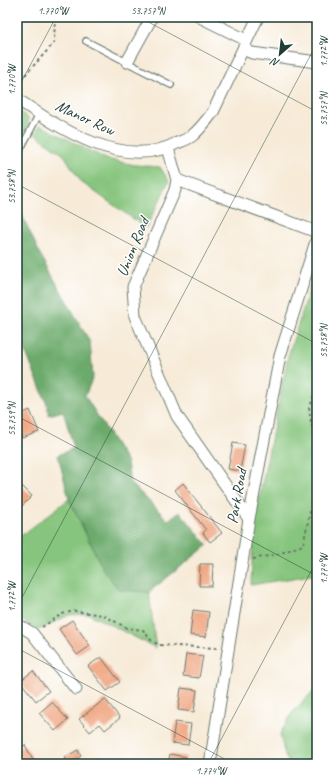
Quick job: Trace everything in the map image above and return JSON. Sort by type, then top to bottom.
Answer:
[{"type":"street","points":[[127,62],[152,17]]},
{"type":"street","points":[[200,17],[245,45],[252,53],[317,62]]},
{"type":"street","points":[[258,17],[213,112],[192,136],[168,148],[177,180],[317,232]]},
{"type":"street","name":"Manor Row","points":[[17,98],[39,114],[104,148],[126,152],[147,153],[168,148]]},
{"type":"street","name":"Union Road","points":[[177,180],[175,190],[133,287],[134,316],[177,416],[249,519]]},
{"type":"street","name":"Park Road","points":[[210,764],[249,519],[280,356],[317,238]]},
{"type":"street","points":[[17,624],[32,633],[76,689]]},
{"type":"lane","points":[[86,41],[171,85]]},
{"type":"lane","points":[[17,156],[39,114]]},
{"type":"path","points":[[17,84],[54,43],[55,17]]},
{"type":"path","points":[[317,391],[309,408],[310,421],[317,445]]},
{"type":"path","points":[[242,561],[278,554],[303,546],[316,494],[317,476]]},
{"type":"path","points":[[32,633],[62,614],[74,611],[103,615],[127,628],[143,630],[152,642],[159,645],[229,649]]},
{"type":"green space","points":[[17,109],[29,119],[27,128],[17,144]]},
{"type":"green space","points":[[40,125],[106,159],[135,165],[160,167],[169,181],[146,228],[81,182],[64,155],[35,134]]},
{"type":"green space","points":[[17,204],[40,254],[90,342],[93,377],[85,396],[127,462],[130,482],[168,520],[180,512],[208,545],[149,592],[119,590],[104,571],[69,499],[58,455],[74,448],[63,411],[49,415],[47,404],[17,331]]},
{"type":"green space","points":[[317,266],[317,574],[251,585],[254,524],[288,356]]},
{"type":"green space","points":[[69,499],[104,571],[119,590],[149,592],[156,648],[89,614],[69,615],[38,630],[24,621],[17,620],[17,539]]},
{"type":"green space","points":[[317,687],[317,764],[290,764],[285,756],[280,734],[292,713]]},
{"type":"building","points":[[17,382],[24,402],[17,405]]},
{"type":"building","points":[[30,410],[39,432],[22,438],[17,425],[17,416]]},
{"type":"building","points":[[233,443],[245,445],[240,471],[228,469]]},
{"type":"building","points":[[17,481],[32,496],[17,511]]},
{"type":"building","points":[[183,483],[222,533],[210,542],[203,533],[206,530],[175,490]]},
{"type":"building","points":[[200,564],[213,564],[212,586],[199,586]]},
{"type":"building","points":[[193,610],[209,612],[206,637],[190,635]]},
{"type":"building","points":[[72,620],[90,646],[77,655],[59,629]]},
{"type":"building","points":[[186,654],[203,656],[199,678],[183,676]]},
{"type":"building","points":[[101,657],[120,682],[107,691],[88,666]]},
{"type":"building","points":[[33,671],[49,691],[36,701],[20,681]]},
{"type":"building","points":[[181,688],[197,690],[194,712],[178,710]]},
{"type":"building","points":[[105,699],[120,718],[105,730],[100,724],[90,732],[79,719]]},
{"type":"building","points":[[52,702],[68,720],[55,731],[39,713]]},
{"type":"building","points":[[175,722],[191,724],[188,745],[172,743]]},
{"type":"building","points":[[25,745],[35,764],[17,764],[17,749]]},
{"type":"building","points":[[78,750],[81,756],[68,764],[65,757]]},
{"type":"building","points":[[170,754],[186,757],[184,764],[168,764]]}]
